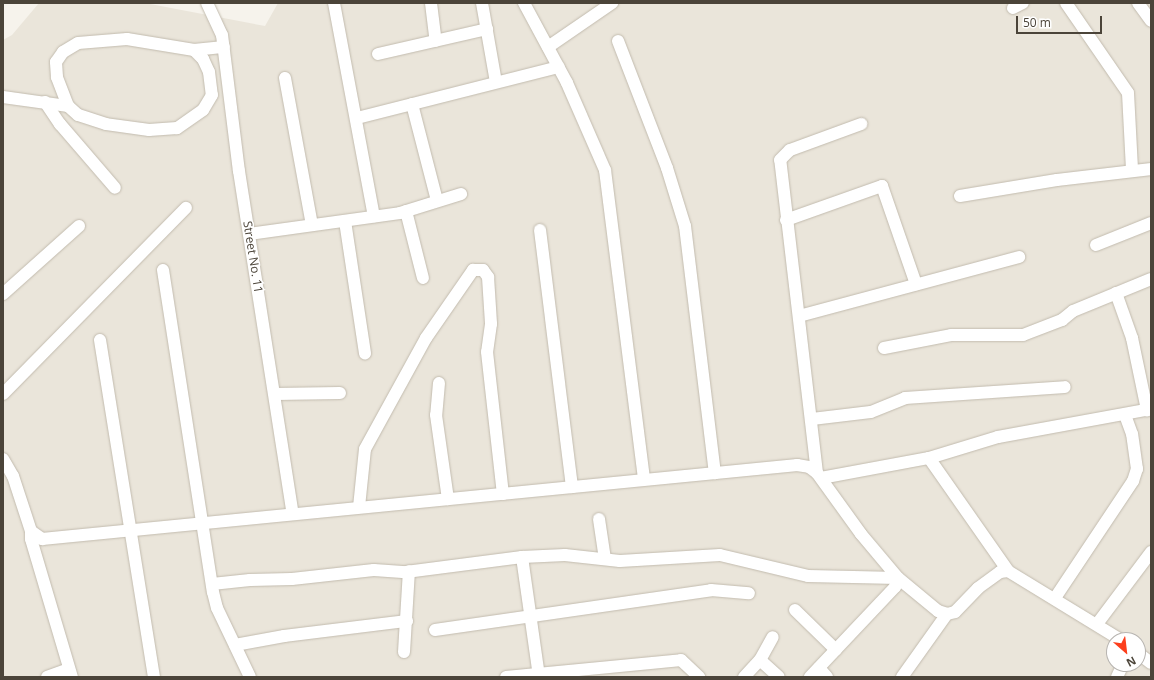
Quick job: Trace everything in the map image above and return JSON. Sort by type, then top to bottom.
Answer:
[{"type":"street","name":"Street No. 11","points":[[207,3],[219,26],[224,46],[249,234],[293,514]]},
{"type":"street","points":[[334,3],[357,118],[374,216]]},
{"type":"street","points":[[431,3],[436,41]]},
{"type":"street","points":[[482,3],[496,82]]},
{"type":"street","points":[[524,3],[559,67],[605,170],[644,480]]},
{"type":"street","points":[[548,47],[612,3]]},
{"type":"street","points":[[1066,3],[1128,93],[1132,170]]},
{"type":"street","points":[[1138,3],[1151,21]]},
{"type":"street","points":[[378,54],[487,29]]},
{"type":"street","points":[[194,50],[203,59],[208,72],[212,95],[203,110],[177,128],[149,130],[106,124],[78,115],[68,106],[57,77],[56,62],[63,52],[78,43],[127,39],[194,50],[224,46]]},
{"type":"street","points":[[618,41],[667,168],[685,226],[715,473]]},
{"type":"street","points":[[357,118],[559,67]]},
{"type":"street","points":[[285,78],[312,225]]},
{"type":"street","points":[[3,97],[68,106]]},
{"type":"street","points":[[45,102],[60,124],[115,188]]},
{"type":"street","points":[[412,104],[437,201]]},
{"type":"street","points":[[819,476],[779,166],[783,155],[808,142],[861,124]]},
{"type":"street","points":[[960,196],[1132,170],[1151,169]]},
{"type":"street","points":[[786,220],[882,186],[916,284]]},
{"type":"street","points":[[249,234],[345,221],[406,210],[460,194]]},
{"type":"street","points":[[3,394],[186,208]]},
{"type":"street","points":[[406,210],[423,278]]},
{"type":"street","points":[[345,221],[365,354]]},
{"type":"street","points":[[1096,245],[1151,223]]},
{"type":"street","points":[[3,294],[79,226]]},
{"type":"street","points":[[540,230],[572,487]]},
{"type":"street","points":[[799,316],[1019,256]]},
{"type":"street","points":[[163,270],[202,522],[217,608],[250,677]]},
{"type":"street","points":[[359,508],[365,449],[426,338],[473,270],[484,270],[488,277],[492,324],[487,352],[503,494]]},
{"type":"street","points":[[884,348],[951,335],[1023,335],[1062,320],[1073,311],[1151,279]]},
{"type":"street","points":[[819,476],[929,458],[998,436],[1125,415],[1149,409],[1132,338],[1116,294]]},
{"type":"street","points":[[100,340],[129,530],[154,677]]},
{"type":"street","points":[[439,383],[436,415],[448,499]]},
{"type":"street","points":[[812,419],[871,412],[905,398],[1065,387]]},
{"type":"street","points":[[275,394],[340,393]]},
{"type":"street","points":[[1055,598],[1133,480],[1137,469],[1132,434],[1125,415]]},
{"type":"street","points":[[929,458],[1008,571],[1109,632]]},
{"type":"street","points":[[3,459],[13,476],[31,530],[31,539],[70,673],[46,677]]},
{"type":"street","points":[[31,530],[42,539],[202,522],[797,465],[809,467],[819,476],[861,534],[898,578],[938,611],[947,614],[955,612],[978,588],[1000,572],[1008,571]]},
{"type":"street","points":[[599,519],[605,559]]},
{"type":"street","points":[[1097,624],[1151,552]]},
{"type":"street","points":[[212,584],[250,580],[292,579],[374,570],[409,571],[522,556],[565,555],[620,561],[720,555],[808,576],[898,578]]},
{"type":"street","points":[[522,556],[539,675]]},
{"type":"street","points":[[404,652],[409,571]]},
{"type":"street","points":[[818,674],[836,650],[895,587],[898,578]]},
{"type":"street","points":[[435,630],[530,615],[711,590],[749,593]]},
{"type":"street","points":[[795,610],[836,650]]},
{"type":"street","points":[[902,677],[947,614]]},
{"type":"street","points":[[235,645],[284,636],[407,621]]},
{"type":"street","points":[[744,677],[760,660],[773,637]]},
{"type":"street","points":[[506,677],[539,675],[681,660],[699,677]]},
{"type":"street","points":[[760,660],[779,677]]},
{"type":"street","points":[[615,666],[625,677]]},
{"type":"shaded area","points":[[39,3],[145,3],[265,26],[278,3],[1151,3],[1151,677],[3,677],[3,40],[12,35]]}]
